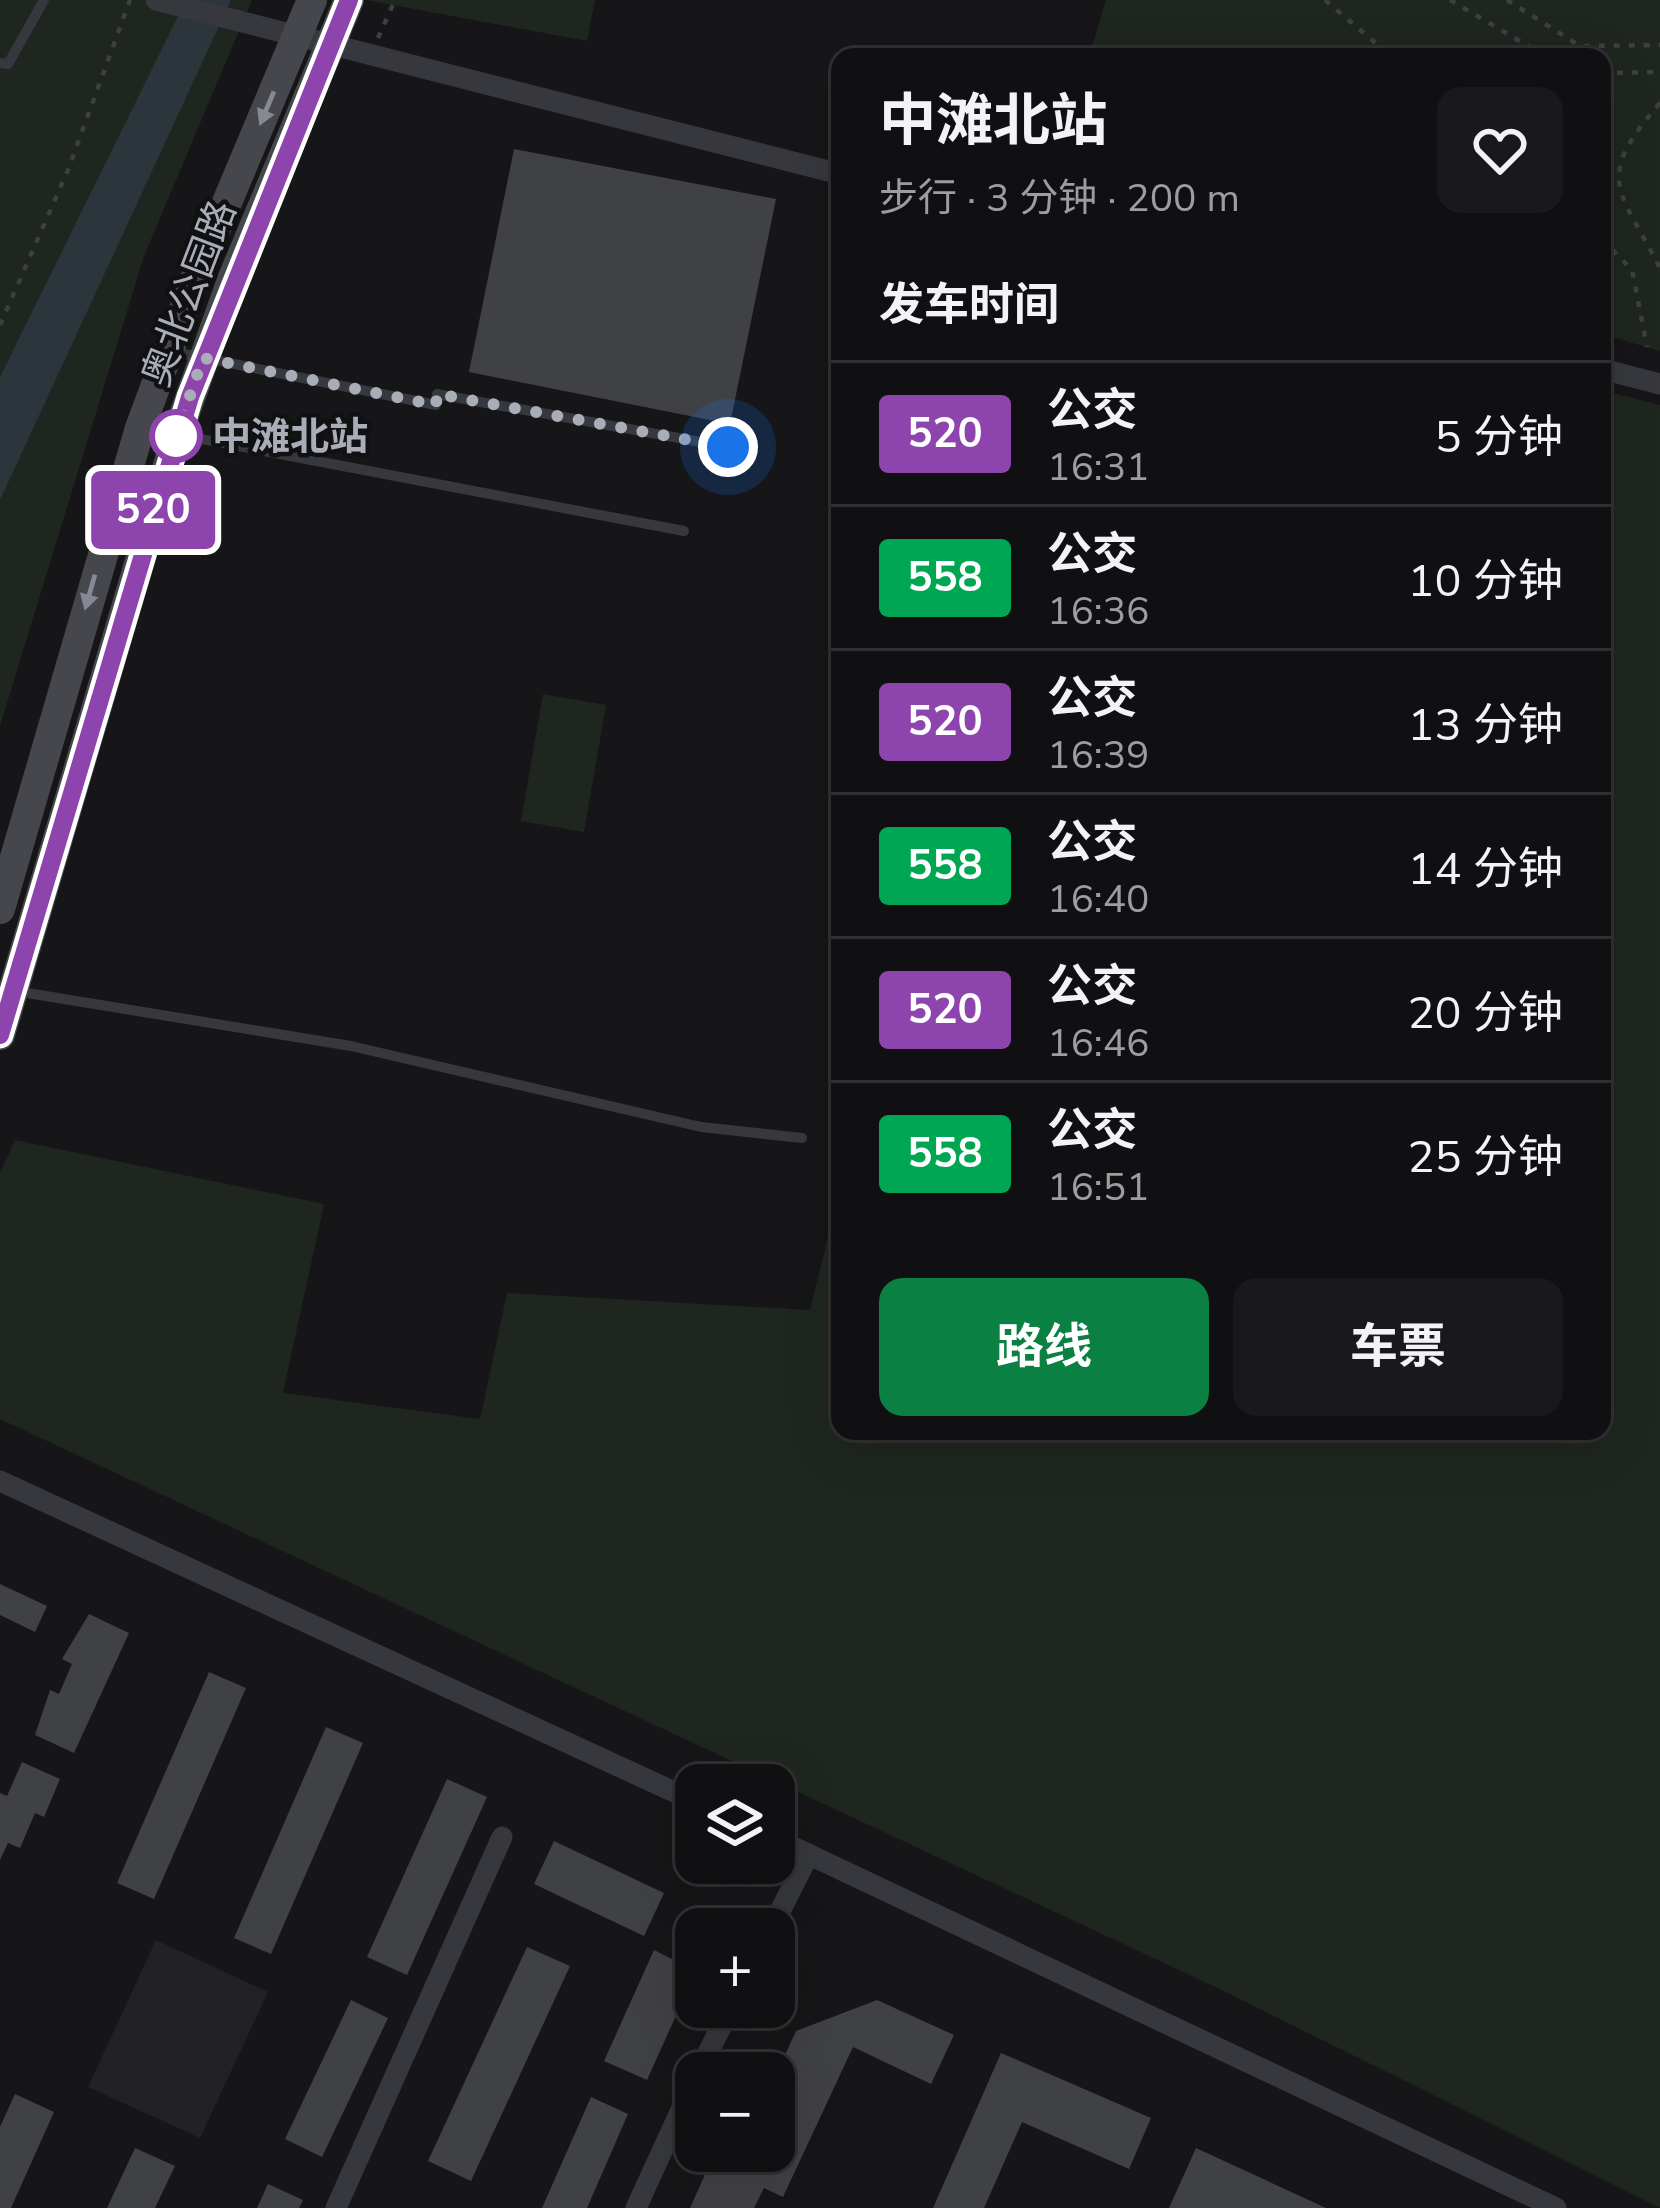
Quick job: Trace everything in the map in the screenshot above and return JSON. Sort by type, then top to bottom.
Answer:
[{"type":"main road","name":"奥北公园路","points":[[0,909],[6,862],[140,428],[167,351],[312,0]]},
{"type":"main road","name":"奥北公园路","points":[[0,1035],[7,989],[47,874],[177,435],[203,358],[349,0]]},
{"type":"street","points":[[165,2],[831,172]]},
{"type":"street","points":[[1611,371],[1660,384]]},
{"type":"street","points":[[0,1480],[675,1792]]},
{"type":"street","points":[[336,2208],[502,1837]]},
{"type":"street","points":[[795,1848],[1556,2208]]},
{"type":"street","points":[[782,1908],[809,1854]]},
{"type":"street","points":[[636,2208],[675,2123]]},
{"type":"lane","points":[[0,63],[8,64],[44,0]]},
{"type":"lane","points":[[167,351],[436,405],[437,394],[728,447]]},
{"type":"lane","points":[[140,428],[684,531]]},
{"type":"lane","points":[[6,862],[47,874]]},
{"type":"lane","points":[[7,989],[351,1046],[701,1127],[802,1138]]},
{"type":"path","points":[[0,325],[68,170],[130,0]]},
{"type":"path","points":[[370,54],[395,0]]},
{"type":"path","points":[[1325,0],[1381,48]]},
{"type":"path","points":[[1450,0],[1532,48]]},
{"type":"path","points":[[1507,0],[1580,46],[1660,45]]},
{"type":"path","points":[[1611,73],[1660,71]]},
{"type":"path","points":[[1660,103],[1620,152],[1616,189],[1660,268]]},
{"type":"path","points":[[1611,248],[1632,270],[1647,347]]},
{"type":"shaded area","points":[[0,0],[252,0],[144,256],[0,726]]},
{"type":"shaded area","points":[[186,0],[231,0],[0,500],[0,377]]},
{"type":"shaded area","points":[[366,0],[595,0],[587,41]]},
{"type":"shaded area","points":[[1106,0],[1660,0],[1660,351],[1611,337],[1611,48],[1092,48]]},
{"type":"shaded area","points":[[1611,392],[1660,405],[1660,2208],[1226,1992],[795,1791],[795,1764],[738,1764],[0,1419],[0,1173],[15,1140],[324,1204],[283,1393],[480,1419],[507,1293],[810,1310],[831,1224],[831,1440],[1611,1440]]},
{"type":"shaded area","points":[[543,694],[606,705],[584,832],[521,821]]},
{"type":"shaded area","points":[[156,1940],[268,1992],[200,2138],[88,2087]]},
{"type":"building","points":[[514,149],[776,199],[730,424],[469,372]]},
{"type":"building","points":[[0,1584],[47,1606],[35,1632],[0,1615]]},
{"type":"building","points":[[89,1614],[129,1633],[74,1753],[35,1735],[50,1690],[59,1694],[72,1664],[62,1659]]},
{"type":"building","points":[[209,1672],[246,1688],[154,1899],[117,1883]]},
{"type":"building","points":[[326,1727],[363,1743],[271,1954],[234,1938]]},
{"type":"building","points":[[22,1762],[60,1779],[44,1817],[35,1813],[20,1848],[8,1843],[0,1860],[0,1793],[7,1796]]},
{"type":"building","points":[[447,1779],[487,1797],[407,1975],[367,1957]]},
{"type":"building","points":[[554,1841],[664,1893],[644,1936],[534,1884]]},
{"type":"building","points":[[527,1947],[570,1966],[471,2181],[428,2161]]},
{"type":"building","points":[[654,1950],[675,1960],[675,2018],[647,2080],[604,2061]]},
{"type":"building","points":[[351,2000],[388,2018],[322,2157],[285,2139]]},
{"type":"building","points":[[877,2000],[954,2035],[931,2084],[853,2047],[795,2171],[795,2052],[786,2052],[796,2031]]},
{"type":"building","points":[[1001,2053],[1151,2118],[1129,2169],[1022,2122],[984,2208],[933,2208]]},
{"type":"building","points":[[15,2094],[54,2112],[11,2208],[0,2208],[0,2127]]},
{"type":"building","points":[[591,2097],[628,2114],[587,2208],[542,2208]]},
{"type":"building","points":[[135,2148],[175,2166],[155,2208],[107,2208]]},
{"type":"building","points":[[1196,2148],[1326,2208],[1169,2208]]},
{"type":"building","points":[[706,2172],[795,2172],[783,2197],[764,2188],[754,2208],[690,2208]]},
{"type":"building","points":[[268,2184],[303,2200],[299,2208],[257,2208]]},
{"type":"bus line","name":"520","points":[[0,1035],[190,397],[232,280],[349,0]]},
{"type":"place","name":"中滩北站","points":[[176,436]]},
{"type":"route","points":[[176,436],[203,358],[436,405],[437,394],[728,447]]}]
